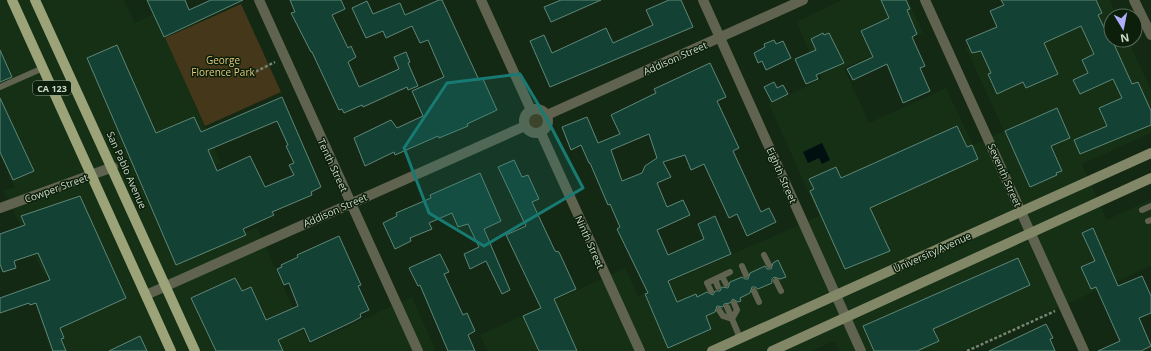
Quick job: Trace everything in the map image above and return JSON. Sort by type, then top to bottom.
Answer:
[{"type":"main road","name":"CA 123","points":[[12,0],[171,351]]},
{"type":"main road","name":"San Pablo Avenue","points":[[35,0],[113,167],[195,351]]},
{"type":"main road","name":"University Avenue","points":[[712,351],[1151,153]]},
{"type":"main road","points":[[772,351],[1151,178]]},
{"type":"street","name":"Tenth Street","points":[[259,0],[418,351]]},
{"type":"street","points":[[481,0],[531,110]]},
{"type":"street","name":"Eighth Street","points":[[703,0],[861,351]]},
{"type":"street","name":"Addison Street","points":[[548,115],[803,0]]},
{"type":"street","name":"Seventh Street","points":[[925,0],[1084,351]]},
{"type":"street","points":[[1134,0],[1151,35]]},
{"type":"street","points":[[538,109],[548,115],[547,127],[541,132],[530,132],[525,126],[524,117],[531,110],[538,109]]},
{"type":"street","name":"Addison Street","points":[[146,295],[525,126]]},
{"type":"street","name":"Ninth Street","points":[[541,132],[640,351]]},
{"type":"street","name":"Cowper Street","points":[[0,208],[113,167]]},
{"type":"lane","points":[[0,86],[43,68]]},
{"type":"lane","points":[[1142,210],[1151,206]]},
{"type":"lane","points":[[764,255],[769,265]]},
{"type":"lane","points":[[742,266],[746,275]]},
{"type":"lane","points":[[711,291],[707,283],[730,272]]},
{"type":"lane","points":[[722,276],[726,284]]},
{"type":"lane","points":[[715,279],[718,287]]},
{"type":"lane","points":[[776,281],[781,291]]},
{"type":"lane","points":[[754,291],[759,302]]},
{"type":"lane","points":[[732,320],[737,310],[734,303]]},
{"type":"lane","points":[[727,307],[740,338]]},
{"type":"lane","points":[[719,310],[723,316],[732,320]]},
{"type":"path","points":[[247,76],[285,58]]},
{"type":"path","points":[[967,351],[1064,307]]},
{"type":"highlighted area","points":[[520,74],[547,119],[583,188],[484,246],[429,213],[404,148],[447,83]]},
{"type":"shaded area","points":[[0,0],[124,0],[135,23],[154,14],[221,163],[216,165],[246,232],[257,227],[309,344],[412,297],[436,351],[50,351],[36,304],[71,289],[61,267],[44,275],[4,191],[15,187],[0,156]]},
{"type":"shaded area","points":[[842,0],[908,0],[923,33],[844,68],[869,123],[946,88],[973,145],[1004,131],[966,48],[1034,17],[1026,0],[1110,0],[1114,8],[1103,8],[1103,48],[1132,48],[1151,90],[1151,133],[1082,164],[1107,220],[1151,199],[1151,266],[962,351],[839,351],[834,341],[812,351],[488,351],[480,335],[625,268],[638,296],[819,216],[769,104],[822,79],[796,22]]},
{"type":"shaded area","points":[[822,143],[830,160],[822,164],[819,158],[808,163],[803,152]]},
{"type":"green space","name":"George Florence Park","points":[[241,4],[281,92],[205,126],[165,38]]},
{"type":"green space","points":[[533,113],[539,113],[544,118],[542,127],[539,129],[533,129],[528,124],[528,118]]},
{"type":"building","points":[[147,0],[185,0],[189,10],[211,0],[243,0],[164,37]]},
{"type":"building","points":[[290,0],[341,0],[345,9],[332,15],[348,48],[351,46],[356,57],[348,62],[359,87],[399,69],[394,57],[406,52],[410,62],[408,63],[418,86],[408,90],[407,87],[363,107],[362,105],[344,113],[342,109],[339,110],[312,52],[291,13],[295,12]]},
{"type":"building","points":[[442,0],[479,80],[483,79],[497,110],[467,124],[468,126],[439,138],[438,136],[395,155],[394,152],[365,166],[354,138],[391,120],[397,128],[423,116],[412,91],[444,77],[428,40],[420,43],[412,26],[386,38],[383,31],[366,38],[352,8],[367,1],[373,14],[400,3],[405,15]]},
{"type":"building","points":[[561,0],[601,0],[551,22],[544,7]]},
{"type":"building","points":[[669,0],[681,0],[693,27],[550,87],[530,41],[544,35],[552,53],[606,28],[613,43],[653,25],[646,10]]},
{"type":"building","points":[[881,0],[906,0],[910,9],[907,10],[917,34],[912,37],[925,66],[920,68],[930,91],[903,103],[887,64],[853,80],[847,69],[873,57],[861,31],[889,18]]},
{"type":"building","points":[[1001,0],[1096,0],[1102,13],[1098,15],[1103,25],[1103,48],[1116,48],[1132,84],[1138,82],[1151,111],[1151,125],[1080,154],[1074,140],[1107,126],[1099,108],[1122,98],[1113,79],[1080,94],[1073,80],[1088,73],[1082,60],[1094,54],[1081,26],[1044,43],[1058,74],[1026,88],[1023,82],[997,94],[988,74],[991,73],[981,51],[972,53],[966,40],[997,27],[990,11],[1004,5]]},
{"type":"building","points":[[823,33],[824,35],[829,33],[844,63],[816,75],[818,79],[806,84],[795,59],[816,50],[811,39]]},
{"type":"building","points":[[774,40],[776,44],[783,41],[791,58],[766,70],[762,61],[758,63],[754,53],[765,47],[764,44]]},
{"type":"building","points":[[117,45],[156,133],[194,117],[201,132],[282,97],[321,187],[311,192],[312,195],[272,212],[274,215],[243,229],[246,235],[176,265],[87,58]],"holes":[[[277,121],[288,145],[286,146],[294,163],[289,165],[294,175],[265,187],[250,156],[217,171],[208,150]]]},
{"type":"building","points":[[0,50],[12,77],[0,82]]},
{"type":"building","points":[[710,63],[726,97],[717,101],[739,148],[733,151],[761,212],[769,208],[776,222],[747,236],[737,214],[729,218],[704,164],[691,170],[685,155],[663,162],[671,177],[657,183],[667,207],[683,200],[690,215],[657,230],[668,255],[704,239],[698,224],[715,216],[731,254],[668,281],[677,302],[696,294],[697,297],[707,292],[713,295],[715,291],[720,291],[722,287],[728,288],[730,282],[742,277],[748,279],[750,273],[765,266],[767,269],[771,269],[773,263],[778,260],[786,277],[780,279],[774,277],[772,279],[772,283],[758,289],[752,287],[750,293],[740,298],[741,301],[738,302],[733,299],[730,303],[724,304],[723,307],[717,306],[715,312],[706,316],[711,329],[668,348],[645,294],[648,293],[617,229],[620,227],[610,204],[608,205],[581,145],[571,150],[562,127],[587,117],[598,143],[620,134],[611,115],[656,93],[654,89]],"holes":[[[649,134],[657,158],[645,166],[642,173],[622,181],[611,150]]]},
{"type":"building","points":[[774,82],[777,88],[783,85],[788,94],[772,102],[764,87]]},
{"type":"building","points":[[0,98],[34,171],[13,180],[0,152]]},
{"type":"building","points":[[1057,108],[1070,138],[1051,146],[1062,171],[1056,173],[1057,175],[1030,187],[1005,131]]},
{"type":"building","points":[[957,126],[967,147],[972,145],[978,159],[870,208],[890,251],[845,269],[810,191],[814,189],[809,179],[836,167],[841,178]]},
{"type":"building","points":[[514,160],[522,177],[528,175],[539,199],[532,202],[555,251],[559,252],[576,289],[554,299],[577,351],[539,351],[523,316],[541,308],[506,235],[526,226],[498,167]]},
{"type":"building","points":[[480,173],[501,221],[484,229],[510,290],[502,294],[486,261],[470,269],[464,254],[479,247],[468,224],[458,227],[452,213],[429,223],[432,229],[410,238],[411,241],[395,249],[383,223],[397,216],[396,213],[431,198],[430,195]]},
{"type":"building","points":[[80,196],[126,298],[60,328],[64,338],[61,339],[66,351],[53,351],[36,303],[30,305],[29,303],[0,313],[0,298],[50,280],[38,253],[14,261],[16,268],[3,272],[0,264],[0,234],[25,225],[21,216]]},
{"type":"building","points":[[1093,228],[1118,286],[1142,276],[1151,296],[1151,313],[1139,318],[1151,346],[1141,351],[1098,351],[1120,341],[1096,287],[1091,289],[1081,267],[1095,261],[1082,233]]},
{"type":"building","points":[[339,236],[361,285],[358,286],[369,310],[360,314],[361,317],[354,321],[310,342],[304,328],[278,340],[283,351],[216,351],[191,298],[235,278],[242,291],[251,287],[266,320],[298,306],[289,283],[284,285],[277,269],[282,267],[281,265],[298,257],[297,255]]},
{"type":"building","points":[[440,254],[449,272],[444,274],[463,315],[467,313],[475,331],[468,335],[475,351],[448,351],[420,285],[418,286],[409,268]]},
{"type":"building","points":[[1018,258],[1030,285],[933,329],[939,341],[917,351],[874,351],[863,326]]},
{"type":"building","points":[[1046,324],[1053,338],[1050,339],[1055,351],[989,351]]},
{"type":"building","points":[[140,336],[147,351],[109,351]]}]
